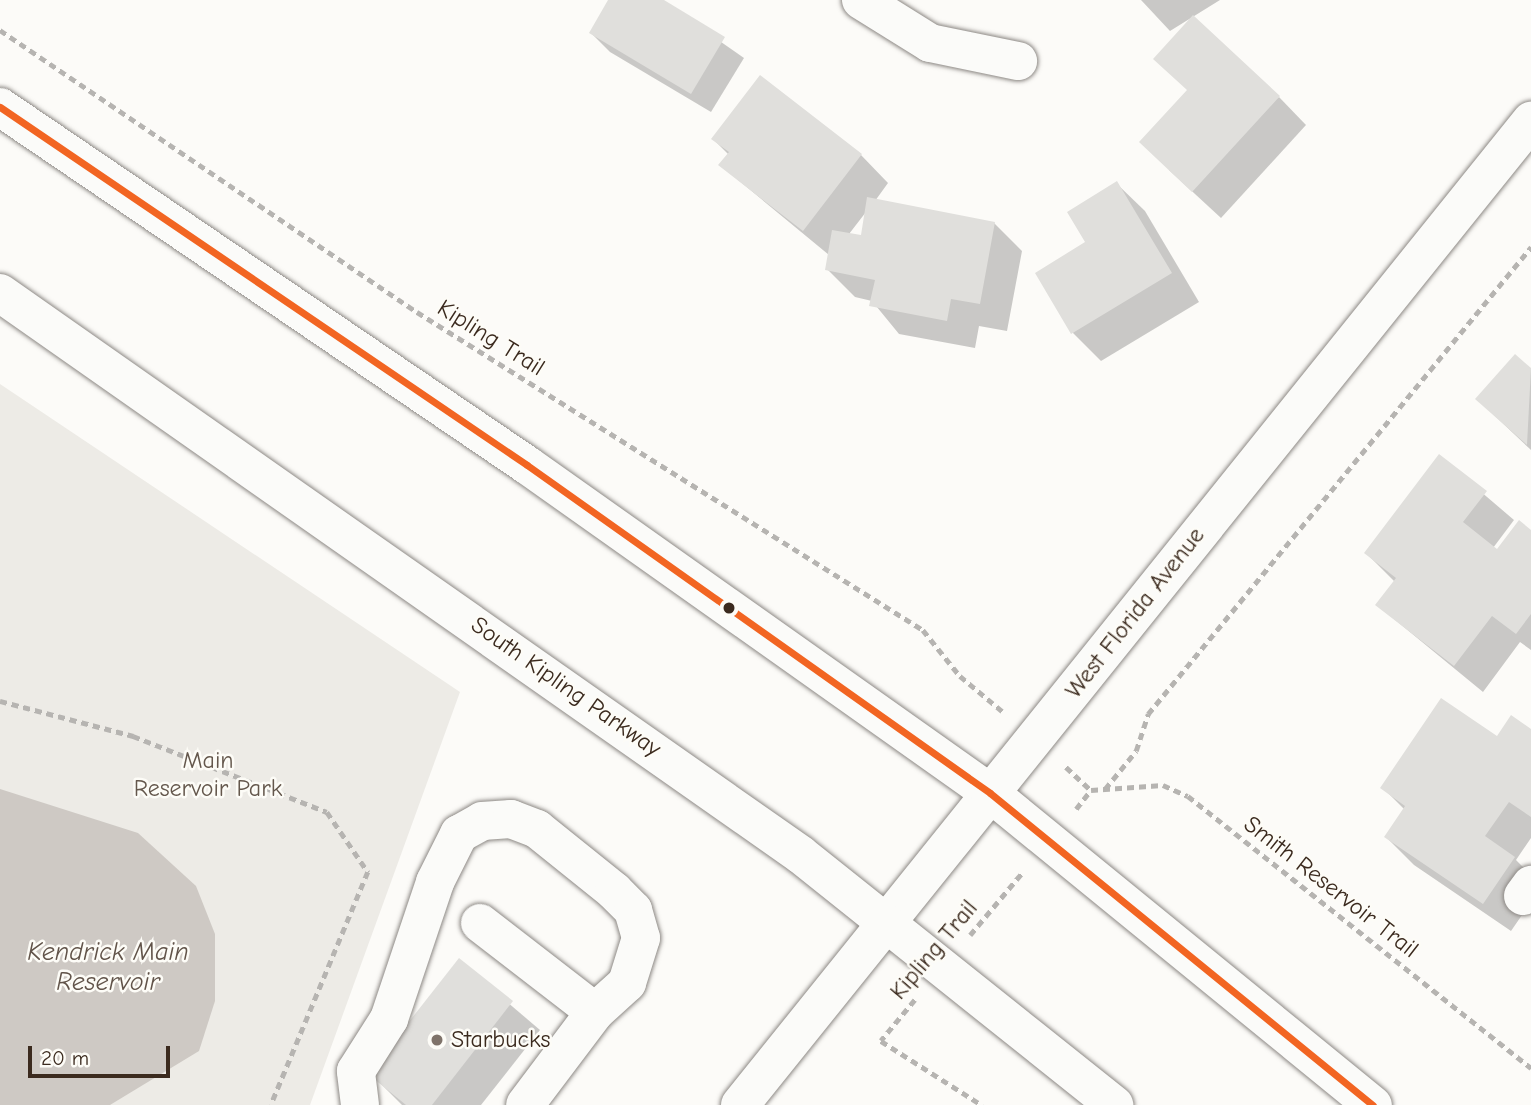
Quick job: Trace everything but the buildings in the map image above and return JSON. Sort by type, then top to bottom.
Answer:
[{"type":"main road","points":[[861,0],[930,43],[1018,61]]},
{"type":"main road","points":[[0,107],[527,465],[990,793],[1373,1105]]},
{"type":"main road","name":"West Florida Avenue","points":[[740,1105],[885,921],[1531,121]]},
{"type":"main road","name":"South Kipling Parkway","points":[[0,293],[564,685],[885,921],[1114,1105]]},
{"type":"main road","points":[[360,1105],[356,1071],[389,1019],[435,882],[459,834],[482,821],[511,819],[537,829],[633,910],[641,938],[628,983],[595,1012],[525,1105]]},
{"type":"main road","points":[[480,923],[595,1012]]},
{"type":"path","name":"Kipling Trail","points":[[0,30],[417,312],[922,630],[960,676]]},
{"type":"path","points":[[1105,789],[1136,751],[1149,714],[1531,247]]},
{"type":"path","points":[[0,701],[133,736],[327,812],[368,872],[271,1105]]},
{"type":"path","name":"Smith Reservoir Trail","points":[[1091,790],[1163,785],[1188,796],[1531,1068]]},
{"type":"path","name":"Kipling Trail","points":[[982,1105],[881,1041],[1091,790]]},
{"type":"green space","name":"Main Reservoir Park","points":[[0,384],[460,692],[310,1105],[0,1105]]},
{"type":"water","name":"Kendrick Main Reservoir","points":[[0,789],[138,833],[196,886],[215,934],[215,1001],[199,1051],[110,1105],[0,1105]]},
{"type":"transit line","points":[[0,107],[527,465],[990,793],[1373,1105]]},
{"type":"place","name":"Starbucks","points":[[437,1040]]}]
